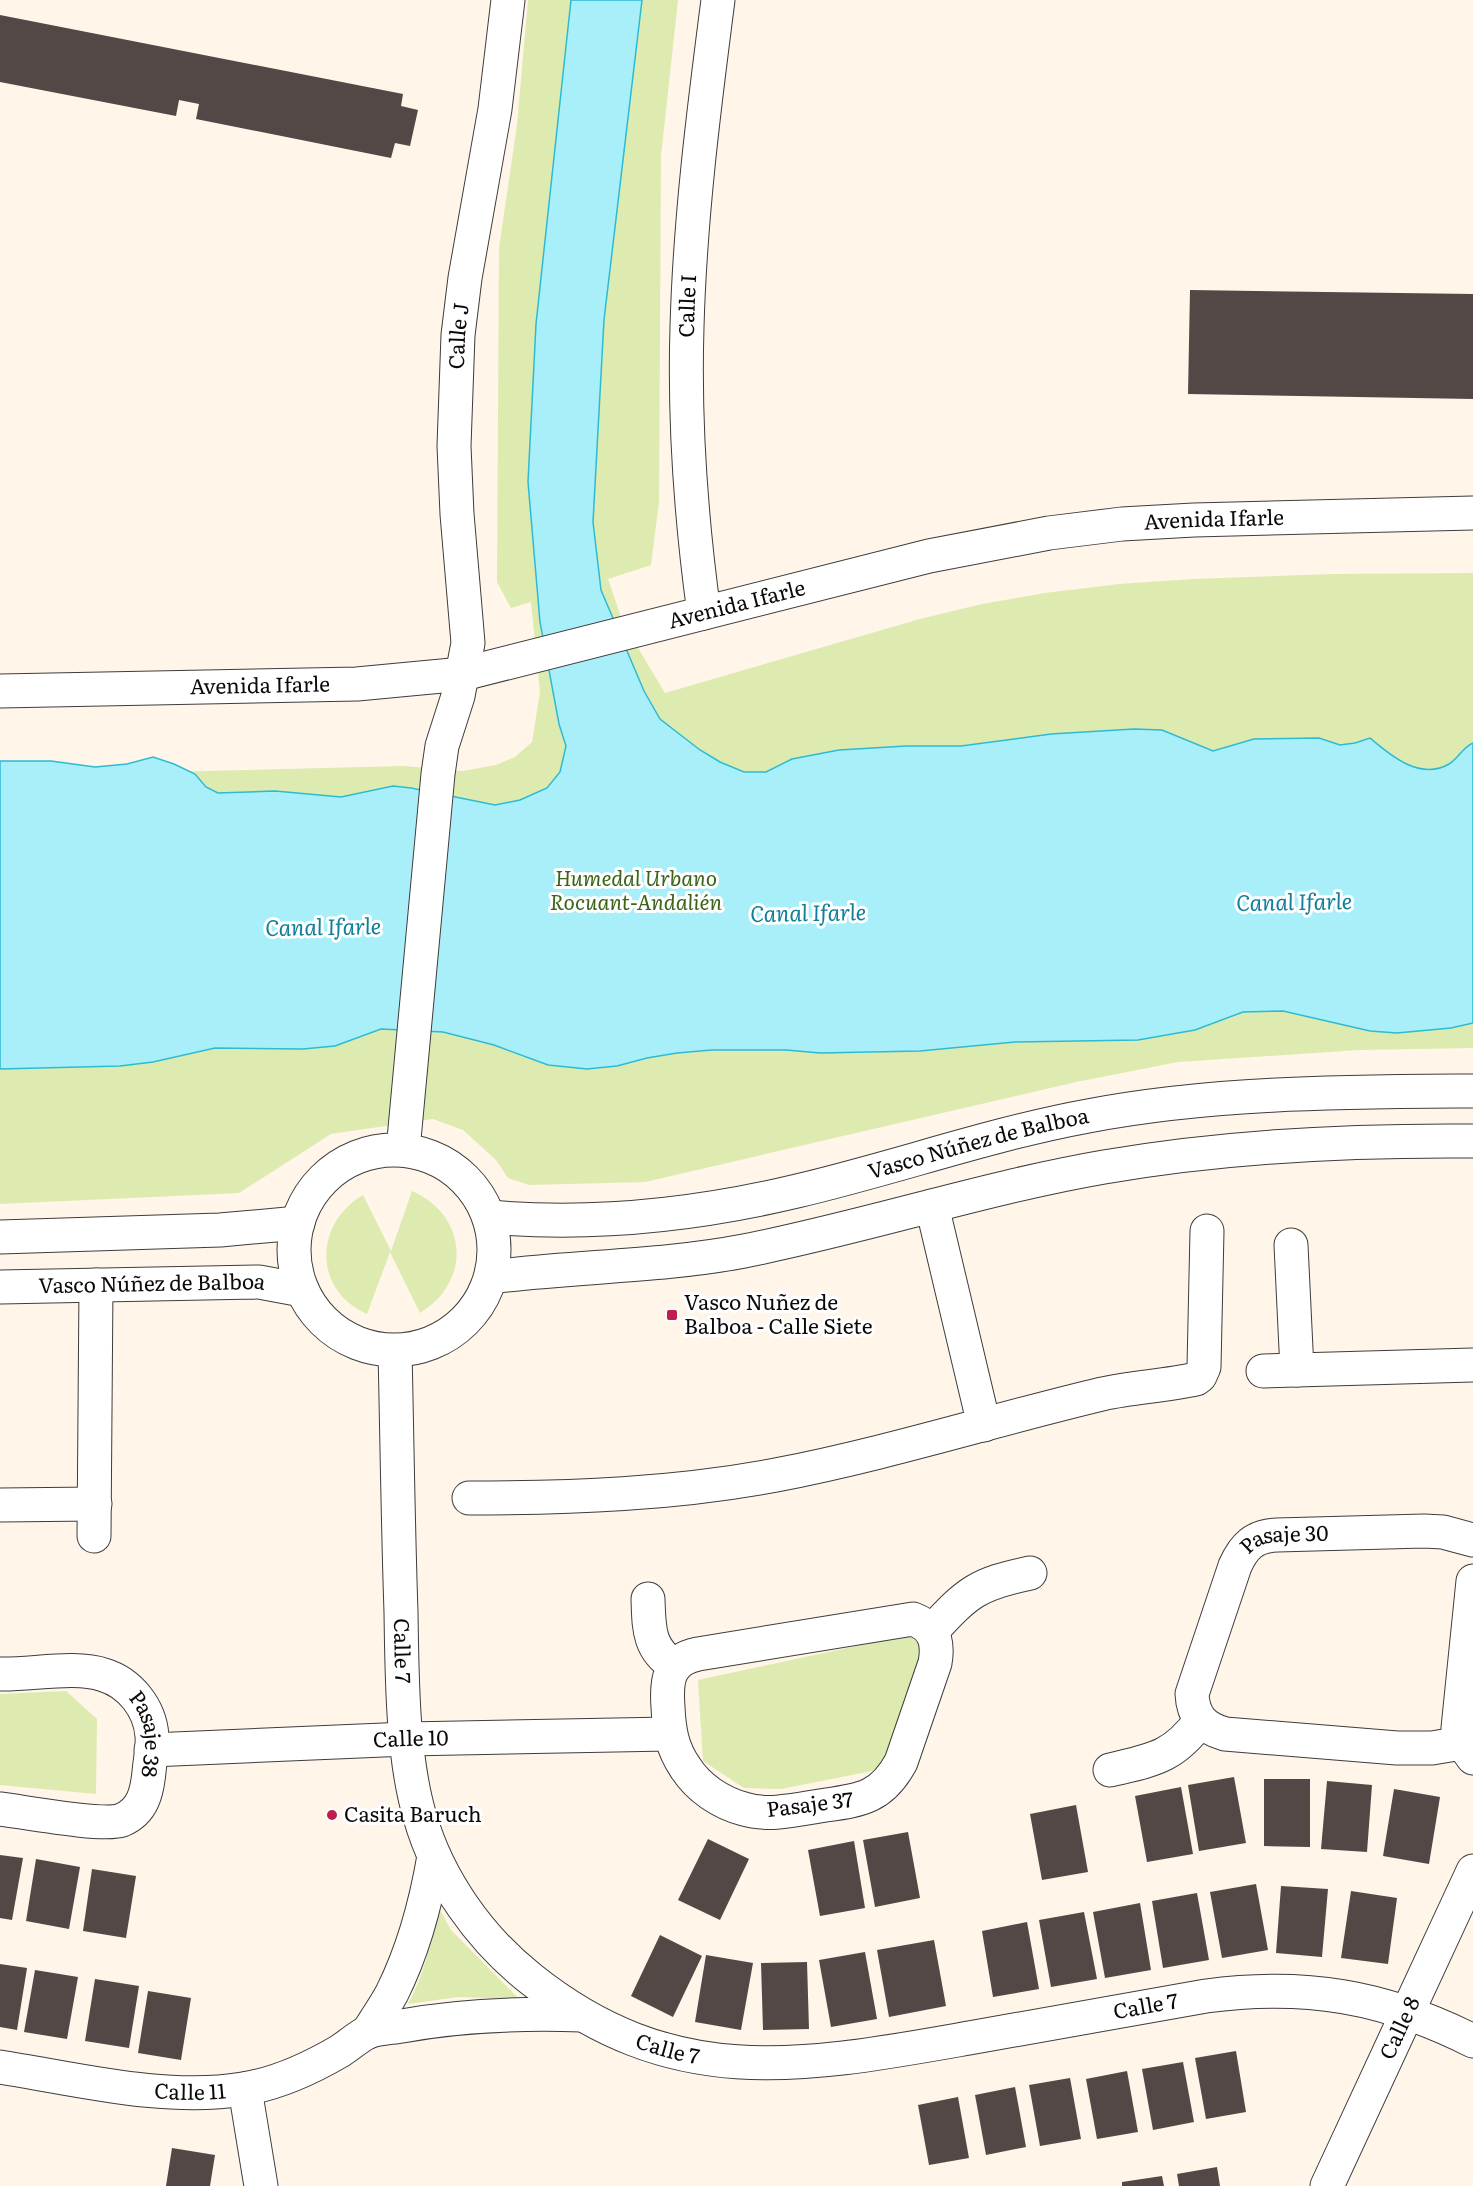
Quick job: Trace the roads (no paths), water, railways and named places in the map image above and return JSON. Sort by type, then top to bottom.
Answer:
[{"type":"street","name":"Calle J","points":[[404,1150],[438,774],[442,746],[463,674],[468,643],[457,514],[454,446],[458,335],[467,267],[493,121],[508,0]]},
{"type":"street","name":"Calle I","points":[[704,613],[687,452],[687,327],[702,124],[718,0]]},
{"type":"street","name":"Avenida Ifarle","points":[[0,691],[357,684],[463,674],[929,556],[1049,533],[1122,524],[1184,520],[1473,513]]},
{"type":"street","name":"Vasco Núñez de Balboa","points":[[489,1217],[526,1220],[600,1220],[691,1211],[745,1202],[799,1191],[1037,1126],[1145,1106],[1288,1095],[1473,1091]]},
{"type":"street","points":[[491,1277],[536,1271],[645,1264],[743,1251],[1055,1176],[1153,1159],[1252,1149],[1473,1141]]},
{"type":"street","points":[[386,1150],[404,1150],[435,1158],[449,1166],[473,1188],[489,1217],[494,1237],[494,1257],[491,1277],[477,1307],[455,1331],[427,1346],[394,1351],[356,1344],[339,1335],[324,1322],[311,1307],[302,1290],[294,1257],[298,1223],[312,1192],[337,1167],[352,1159],[386,1150]]},
{"type":"street","points":[[932,1206],[984,1425]]},
{"type":"street","points":[[0,1237],[220,1230],[298,1223]]},
{"type":"street","points":[[469,1498],[553,1498],[637,1493],[721,1484],[827,1464],[1103,1394],[1190,1380],[1200,1376],[1204,1367],[1207,1231]]},
{"type":"street","points":[[1291,1245],[1297,1370]]},
{"type":"street","name":"Vasco Núñez de Balboa","points":[[0,1287],[259,1282],[302,1290]]},
{"type":"street","points":[[94,1536],[96,1285]]},
{"type":"street","name":"Calle 7","points":[[394,1351],[402,1675],[411,1779],[418,1808],[434,1856],[453,1891],[476,1924],[519,1970],[548,1993],[582,2015],[628,2037],[669,2052],[719,2061],[767,2064],[863,2057],[1245,1991],[1284,1990],[1323,1993],[1368,2001],[1408,2013],[1473,2041]]},
{"type":"street","points":[[1263,1371],[1473,1365]]},
{"type":"street","points":[[0,1505],[95,1504]]},
{"type":"street","name":"Pasaje 30","points":[[1200,1721],[1195,1712],[1192,1694],[1235,1566],[1249,1543],[1265,1536],[1424,1531],[1443,1532],[1473,1540]]},
{"type":"street","points":[[648,1599],[653,1643],[661,1656],[675,1666],[689,1656],[902,1620],[913,1619],[923,1623],[932,1631],[960,1601],[978,1588],[990,1582],[1029,1573]]},
{"type":"street","points":[[1110,1770],[1155,1759],[1171,1751],[1188,1738],[1200,1721],[1207,1727],[1225,1734],[1397,1748],[1468,1750],[1458,1728],[1458,1712],[1473,1581]]},
{"type":"street","name":"Pasaje 37","points":[[675,1666],[669,1677],[667,1689],[669,1734],[686,1769],[698,1783],[720,1799],[745,1810],[782,1812],[869,1797],[883,1788],[893,1776],[901,1762],[935,1663],[937,1650],[932,1631]]},
{"type":"street","name":"Pasaje 38","points":[[0,1674],[87,1671],[104,1674],[120,1681],[132,1692],[142,1705],[152,1735],[147,1793],[129,1816],[119,1821],[98,1822],[0,1809]]},
{"type":"street","name":"Calle 10","points":[[151,1750],[407,1739],[669,1734]]},
{"type":"street","name":"Calle 11","points":[[368,2032],[392,1994],[410,1952],[422,1914],[434,1856]]},
{"type":"street","name":"Calle 8","points":[[1328,2186],[1473,1871]]},
{"type":"street","name":"Calle 11","points":[[0,2067],[171,2093],[208,2094],[245,2089],[278,2080],[339,2051],[368,2032],[427,2021],[480,2016],[582,2015]]},
{"type":"street","points":[[245,2089],[261,2186]]},
{"type":"water","name":"Humedal Urbano Rocuant-Andalién","points":[[571,0],[642,0],[604,320],[593,522],[601,590],[644,691],[660,719],[700,750],[744,772],[766,772],[792,759],[839,750],[906,746],[961,746],[1051,734],[1134,729],[1162,730],[1213,751],[1254,739],[1319,738],[1340,745],[1370,738],[1406,764],[1427,770],[1449,764],[1473,743],[1473,1023],[1451,1028],[1397,1033],[1370,1031],[1283,1011],[1243,1012],[1195,1030],[1138,1040],[1015,1042],[920,1051],[820,1053],[786,1050],[712,1050],[677,1053],[617,1066],[587,1069],[548,1065],[494,1045],[443,1032],[381,1029],[335,1046],[303,1049],[215,1048],[153,1062],[120,1066],[0,1069],[0,761],[51,761],[95,767],[127,764],[153,757],[195,774],[206,787],[218,793],[275,791],[341,797],[393,786],[495,805],[520,800],[547,788],[560,772],[566,746],[559,724],[540,622],[528,482],[536,324]]},
{"type":"place","name":"Vasco Nuñez de Balboa - Calle Siete","points":[[672,1315]]},
{"type":"place","name":"Casita Baruch","points":[[332,1815]]},
{"type":"water label","name":"Canal Ifarle","points":[[1294,902]]},
{"type":"water label","name":"Canal Ifarle","points":[[808,913]]},
{"type":"water label","name":"Canal Ifarle","points":[[323,927]]}]
